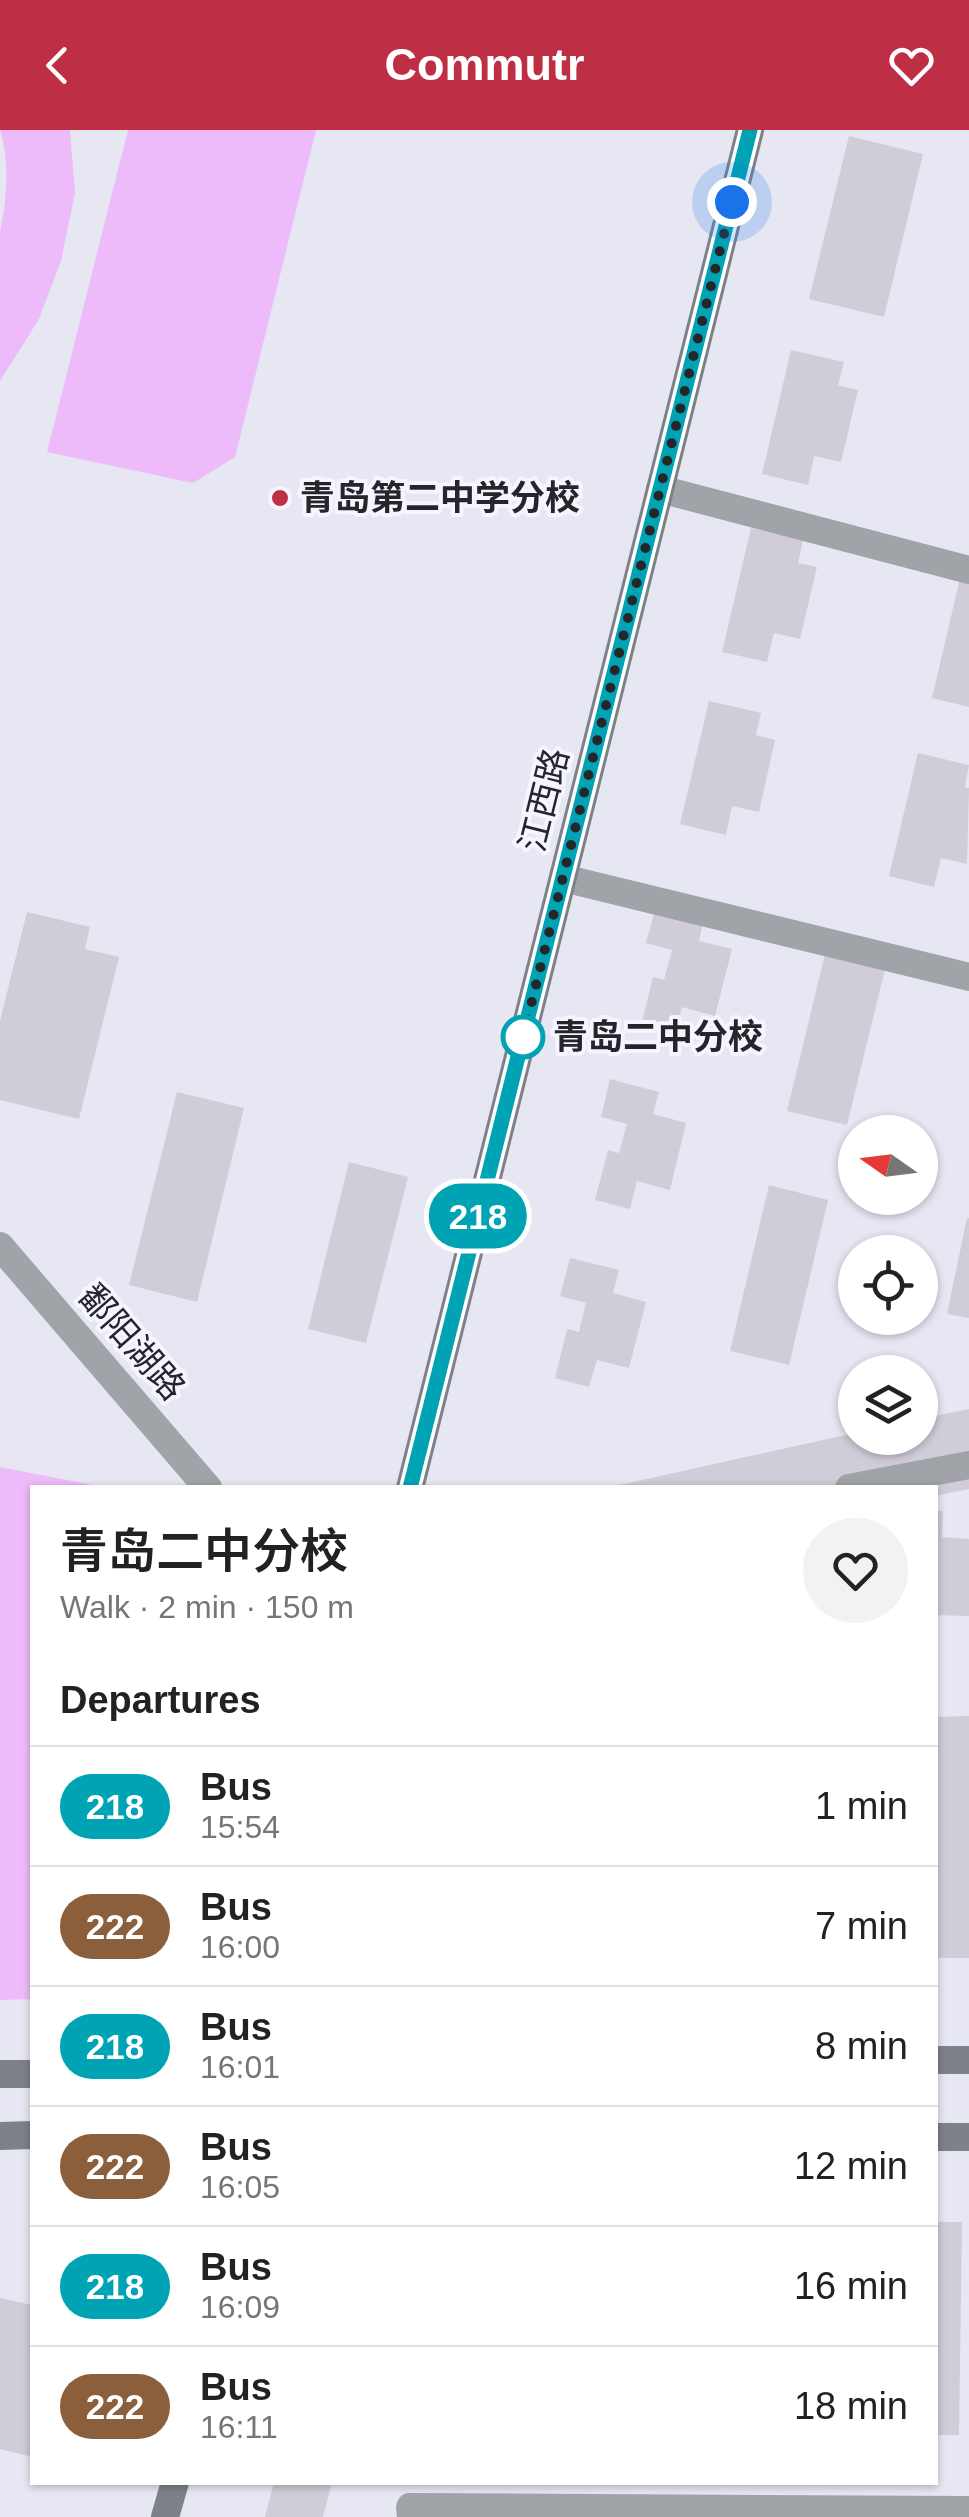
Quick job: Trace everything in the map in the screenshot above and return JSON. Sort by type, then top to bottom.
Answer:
[{"type":"main road","name":"江西路","points":[[411,1485],[750,130]]},
{"type":"main road","points":[[938,2060],[969,2060]]},
{"type":"main road","points":[[0,2074],[30,2074]]},
{"type":"main road","points":[[0,2136],[30,2135]]},
{"type":"main road","points":[[938,2137],[969,2137]]},
{"type":"main road","points":[[165,2517],[174,2485]]},
{"type":"street","points":[[660,489],[969,570]]},
{"type":"street","points":[[563,878],[969,977]]},
{"type":"street","name":"鄱阳湖路","points":[[0,1246],[205,1485]]},
{"type":"street","points":[[865,1485],[969,1465]]},
{"type":"street","points":[[412,2517],[410,2506],[969,2510]]},
{"type":"shaded area","points":[[0,130],[70,130],[75,193],[61,261],[39,319],[0,381],[0,232],[6,181]]},
{"type":"shaded area","points":[[128,130],[316,130],[235,457],[193,483],[47,452]]},
{"type":"shaded area","points":[[0,1467],[93,1485],[30,1485],[30,1999],[0,2000]]},
{"type":"building","points":[[849,136],[923,154],[884,317],[809,299]]},
{"type":"building","points":[[791,350],[844,362],[838,385],[858,390],[841,462],[814,456],[808,485],[762,474]]},
{"type":"building","points":[[751,528],[803,540],[798,563],[817,567],[800,639],[774,633],[767,662],[722,652]]},
{"type":"building","points":[[961,574],[969,576],[969,707],[932,698]]},
{"type":"building","points":[[709,701],[761,713],[756,735],[775,740],[759,812],[732,806],[726,835],[680,824]]},
{"type":"building","points":[[918,753],[969,765],[965,787],[969,788],[967,864],[941,858],[934,887],[889,876]]},
{"type":"building","points":[[656,906],[704,918],[699,941],[732,949],[715,1016],[682,1007],[675,1035],[641,1026],[653,977],[664,980],[672,950],[646,943]]},
{"type":"building","points":[[27,912],[90,927],[85,949],[119,957],[79,1119],[0,1100],[0,1021]]},
{"type":"building","points":[[827,946],[887,961],[849,1115],[838,1115],[838,1123],[787,1111]]},
{"type":"building","points":[[610,1079],[659,1092],[653,1114],[686,1123],[670,1190],[637,1181],[630,1209],[595,1200],[608,1150],[619,1153],[627,1124],[601,1117]]},
{"type":"building","points":[[177,1092],[244,1108],[197,1302],[129,1285]]},
{"type":"building","points":[[349,1162],[408,1177],[366,1343],[308,1329]]},
{"type":"building","points":[[769,1185],[828,1200],[789,1365],[730,1351]]},
{"type":"building","points":[[969,1218],[969,1318],[947,1314]]},
{"type":"building","points":[[570,1258],[619,1270],[613,1293],[646,1302],[629,1368],[597,1360],[589,1387],[555,1378],[567,1329],[579,1332],[586,1303],[560,1296]]},
{"type":"building","points":[[969,1409],[969,1489],[938,1495],[938,1485],[620,1485],[838,1437],[838,1455],[938,1455],[938,1415]]},
{"type":"building","points":[[938,1511],[943,1511],[942,1537],[969,1539],[969,1616],[938,1615]]},
{"type":"building","points":[[969,1716],[969,1958],[938,1958],[938,1717]]},
{"type":"building","points":[[938,2222],[962,2222],[959,2435],[938,2435]]},
{"type":"building","points":[[0,2298],[30,2305],[30,2456],[0,2449]]},
{"type":"building","points":[[273,2485],[331,2485],[323,2517],[265,2517]]},
{"type":"bus line","name":"218","points":[[411,1485],[750,130]]},
{"type":"place","name":"青岛第二中学分校","points":[[280,498]]},
{"type":"place","name":"青岛二中分校","points":[[523,1037]]},
{"type":"route","points":[[523,1037],[732,202]]}]
